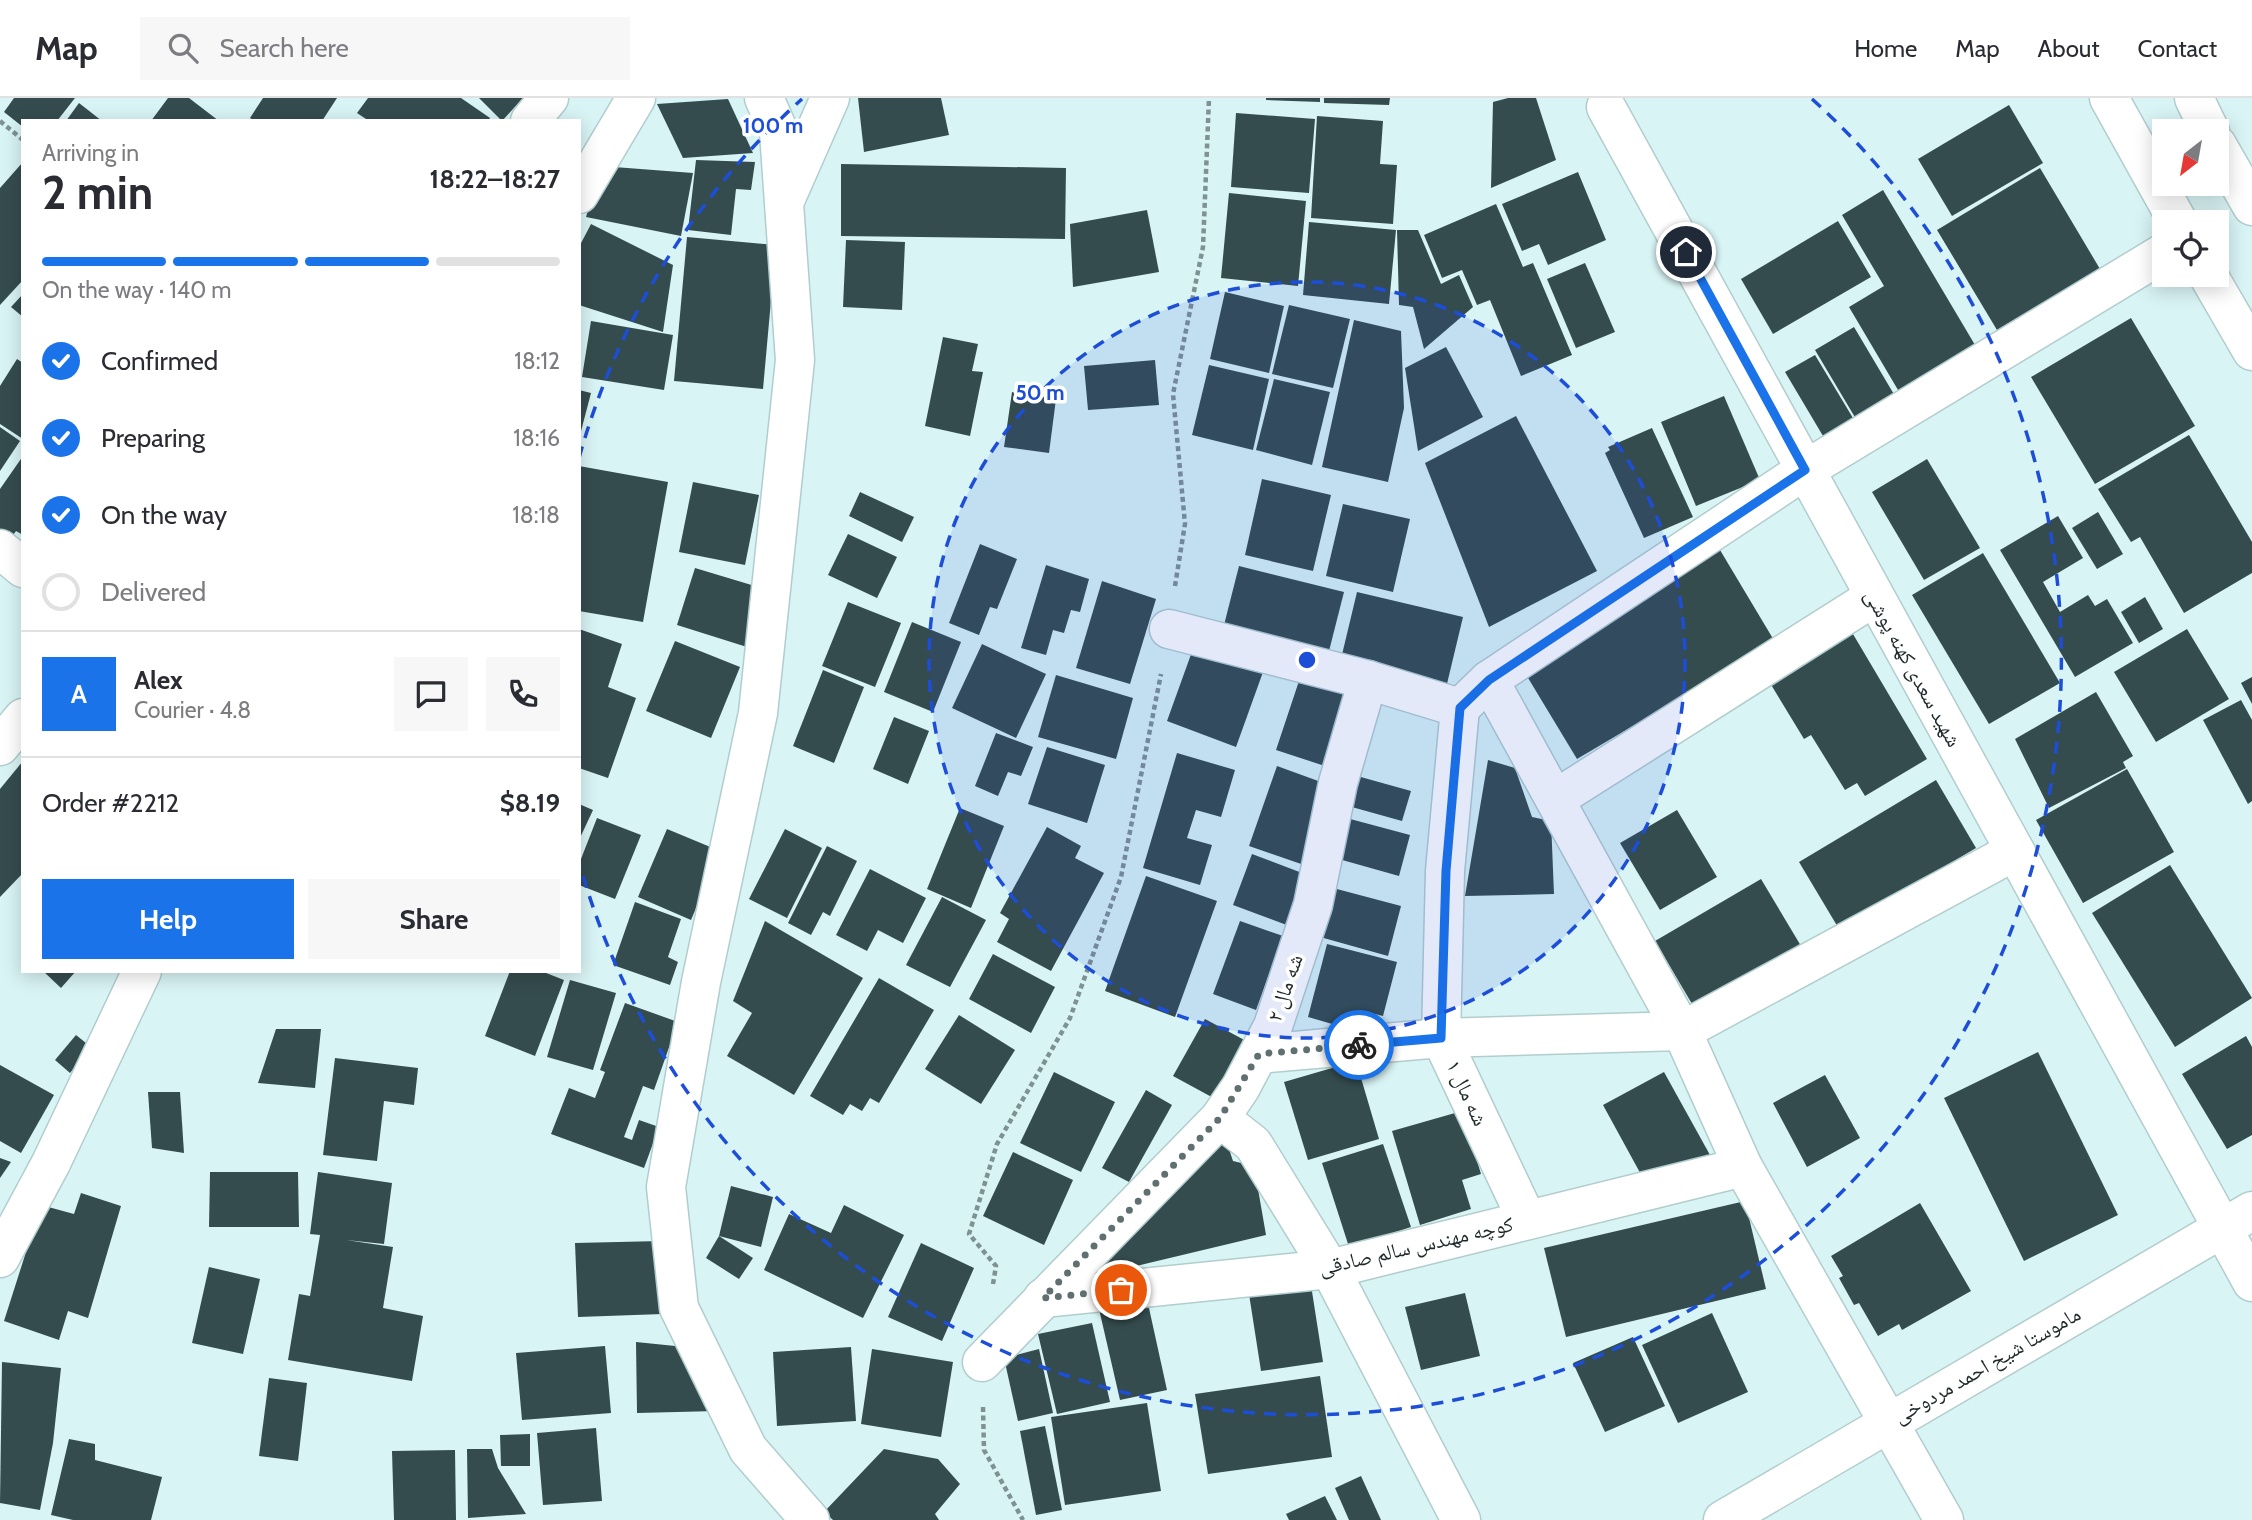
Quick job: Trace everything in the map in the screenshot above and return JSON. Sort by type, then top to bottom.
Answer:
[{"type":"street","points":[[532,119],[549,98]]},
{"type":"street","points":[[581,191],[636,98]]},
{"type":"street","points":[[764,98],[779,132],[796,360],[758,713],[701,982],[666,1187],[679,1308],[748,1449],[810,1520]]},
{"type":"street","points":[[783,203],[830,98]]},
{"type":"street","points":[[2109,98],[2171,210]]},
{"type":"street","points":[[2194,98],[2204,119]]},
{"type":"street","name":"شهید سعدی کهنه پوشی","points":[[1606,107],[2015,851],[2237,1220],[2252,1282]]},
{"type":"street","points":[[2230,168],[2252,206]]},
{"type":"street","points":[[1168,629],[1368,680],[1460,708],[1489,680],[1805,470],[2152,260]]},
{"type":"street","points":[[2215,287],[2252,351]]},
{"type":"street","points":[[0,549],[21,566]]},
{"type":"street","points":[[1556,798],[1874,597]]},
{"type":"street","name":"شه مال ۲","points":[[982,1362],[1220,1118],[1259,1054],[1273,1026],[1313,905],[1338,783],[1368,680]]},
{"type":"street","points":[[1489,680],[1682,1031],[1742,1167],[1944,1520]]},
{"type":"street","name":"شه مال ۱","points":[[1460,708],[1446,871],[1441,1038],[1527,1220]]},
{"type":"street","points":[[0,746],[21,720]]},
{"type":"street","points":[[1259,1054],[1441,1038],[1682,1031],[2015,851]]},
{"type":"street","points":[[0,1258],[51,1163],[141,973]]},
{"type":"street","points":[[1220,1118],[1253,1144],[1329,1269],[1461,1520]]},
{"type":"street","name":"کوچه مهندس سالم صادقی","points":[[1043,1298],[1329,1269],[1742,1167]]},
{"type":"street","name":"ماموستا شیخ احمد مردوخی","points":[[1723,1520],[2237,1220]]},
{"type":"path","points":[[992,1293],[996,1266],[969,1234],[997,1144],[1070,1018],[1121,877],[1168,629],[1185,524],[1173,394],[1203,247],[1209,98]]},
{"type":"path","points":[[0,121],[21,138]]},
{"type":"path","points":[[982,1362],[984,1450],[1023,1520]]},
{"type":"building","points":[[14,98],[75,98],[59,119],[21,119],[21,125],[4,112]]},
{"type":"building","points":[[168,98],[189,98],[216,119],[152,119]]},
{"type":"building","points":[[263,98],[337,98],[323,119],[250,118]]},
{"type":"building","points":[[368,98],[461,98],[490,118],[366,119],[357,113]]},
{"type":"building","points":[[479,98],[523,98],[504,119],[500,119]]},
{"type":"building","points":[[858,98],[941,98],[949,135],[864,152]]},
{"type":"building","points":[[1320,98],[1320,102],[1266,100]]},
{"type":"building","points":[[1324,98],[1390,98],[1389,105],[1324,103]]},
{"type":"building","points":[[1508,98],[1536,98],[1556,160],[1491,188],[1493,102]]},
{"type":"building","points":[[728,99],[753,153],[683,158],[657,104]]},
{"type":"building","points":[[79,103],[99,119],[67,119]]},
{"type":"building","points":[[2009,105],[2043,163],[1952,216],[1918,159]]},
{"type":"building","points":[[1236,113],[1315,119],[1309,193],[1231,187]]},
{"type":"building","points":[[1317,116],[1383,121],[1380,164],[1397,165],[1393,224],[1311,218]]},
{"type":"building","points":[[696,160],[755,162],[751,190],[736,189],[731,235],[688,230]]},
{"type":"building","points":[[21,164],[21,282],[0,305],[0,188]]},
{"type":"building","points":[[841,164],[1066,168],[1065,239],[841,236]]},
{"type":"building","points":[[601,166],[693,173],[681,236],[586,217]]},
{"type":"building","points":[[2040,168],[2100,269],[1997,330],[1937,230]]},
{"type":"building","points":[[1578,172],[1606,240],[1548,265],[1539,244],[1522,251],[1502,204]]},
{"type":"building","points":[[1883,190],[1978,350],[1901,395],[1849,307],[1884,286],[1842,215]]},
{"type":"building","points":[[1229,193],[1306,201],[1298,286],[1221,278]]},
{"type":"building","points":[[1496,204],[1523,267],[1533,263],[1572,355],[1521,376],[1490,300],[1477,305],[1462,270],[1442,278],[1424,235]]},
{"type":"building","points":[[1147,210],[1159,272],[1073,287],[1070,224]]},
{"type":"building","points":[[1838,221],[1871,277],[1773,334],[1741,279]]},
{"type":"building","points":[[1309,222],[1396,230],[1389,304],[1303,295]]},
{"type":"building","points":[[591,224],[673,265],[663,332],[581,306],[581,243]]},
{"type":"building","points":[[1397,230],[1418,230],[1441,284],[1459,275],[1473,307],[1424,349],[1413,307],[1399,305]]},
{"type":"building","points":[[687,237],[776,245],[763,389],[674,381]]},
{"type":"building","points":[[846,240],[905,242],[902,310],[843,307]]},
{"type":"building","points":[[1585,263],[1615,332],[1576,348],[1547,279]]},
{"type":"building","points":[[1225,292],[1284,306],[1269,373],[1210,359]]},
{"type":"building","points":[[21,296],[21,315],[11,307]]},
{"type":"building","points":[[1289,305],[1350,319],[1333,388],[1272,374]]},
{"type":"building","points":[[2131,318],[2195,426],[2095,484],[2031,377]]},
{"type":"building","points":[[1354,320],[1401,331],[1404,408],[1388,482],[1322,467]]},
{"type":"building","points":[[591,321],[673,335],[664,390],[582,377]]},
{"type":"building","points":[[1854,327],[1895,396],[1856,419],[1815,350]]},
{"type":"building","points":[[943,337],[978,344],[972,371],[983,372],[970,436],[925,426]]},
{"type":"building","points":[[1446,347],[1483,417],[1418,451],[1405,368]]},
{"type":"building","points":[[1815,355],[1853,418],[1823,436],[1785,372]]},
{"type":"building","points":[[17,359],[21,362],[21,438],[0,424],[0,386]]},
{"type":"building","points":[[1155,360],[1159,405],[1088,410],[1084,366]]},
{"type":"building","points":[[1209,365],[1269,379],[1253,450],[1192,435]]},
{"type":"building","points":[[1274,379],[1330,392],[1312,465],[1256,450]]},
{"type":"building","points":[[581,390],[591,393],[581,431]]},
{"type":"building","points":[[1012,392],[1056,399],[1049,453],[1004,447]]},
{"type":"building","points":[[1724,396],[1760,480],[1696,506],[1661,422]]},
{"type":"building","points":[[1516,416],[1597,571],[1489,627],[1425,463]]},
{"type":"building","points":[[0,427],[20,441],[0,471]]},
{"type":"building","points":[[1652,428],[1693,517],[1644,538],[1605,453],[1610,450],[1608,447]]},
{"type":"building","points":[[2189,435],[2252,542],[2252,573],[2184,613],[2140,537],[2131,542],[2098,489]]},
{"type":"building","points":[[21,459],[21,534],[16,531],[11,538],[0,531],[0,489]]},
{"type":"building","points":[[1927,459],[1980,548],[1924,580],[1872,492]]},
{"type":"building","points":[[581,466],[668,482],[643,622],[581,611]]},
{"type":"building","points":[[1262,479],[1331,495],[1313,571],[1245,555]]},
{"type":"building","points":[[693,482],[759,495],[745,565],[679,552]]},
{"type":"building","points":[[860,492],[914,517],[902,542],[849,516]]},
{"type":"building","points":[[1343,504],[1410,519],[1393,592],[1326,576]]},
{"type":"building","points":[[2098,512],[2123,554],[2097,569],[2072,528]]},
{"type":"building","points":[[2058,516],[2083,558],[2043,582],[2060,612],[2088,595],[2095,606],[2107,599],[2133,643],[2075,677],[2000,550]]},
{"type":"building","points":[[848,534],[897,557],[877,598],[828,575]]},
{"type":"building","points":[[980,544],[1017,559],[997,609],[990,607],[979,635],[949,623]]},
{"type":"building","points":[[1720,550],[1775,642],[1577,759],[1522,668]]},
{"type":"building","points":[[1983,553],[2060,683],[1989,724],[1912,595]]},
{"type":"building","points":[[1046,565],[1089,579],[1080,612],[1071,610],[1064,633],[1053,630],[1046,655],[1021,648]]},
{"type":"building","points":[[1239,566],[1344,592],[1328,655],[1223,629]]},
{"type":"building","points":[[695,568],[765,589],[747,647],[677,625]]},
{"type":"building","points":[[1102,581],[1156,599],[1130,684],[1076,668]]},
{"type":"building","points":[[1357,592],[1463,617],[1446,688],[1340,663]]},
{"type":"building","points":[[2145,597],[2163,629],[2139,643],[2121,612]]},
{"type":"building","points":[[848,602],[901,623],[875,687],[822,666]]},
{"type":"building","points":[[912,622],[961,642],[933,712],[884,692]]},
{"type":"building","points":[[1850,629],[1927,759],[1865,796],[1857,783],[1845,790],[1811,735],[1804,739],[1767,678]]},
{"type":"building","points":[[2187,629],[2229,699],[2156,742],[2114,672]]},
{"type":"building","points":[[581,630],[622,644],[608,687],[636,698],[608,778],[581,769]]},
{"type":"building","points":[[675,641],[740,667],[711,738],[646,711]]},
{"type":"building","points":[[982,644],[1046,674],[1016,738],[952,708]]},
{"type":"building","points":[[1194,646],[1263,672],[1236,747],[1167,721]]},
{"type":"building","points":[[823,670],[864,687],[834,763],[793,746]]},
{"type":"building","points":[[1302,672],[1358,690],[1331,768],[1276,750]]},
{"type":"building","points":[[1056,675],[1133,698],[1116,759],[1038,737]]},
{"type":"building","points":[[2252,677],[2252,704],[2241,683]]},
{"type":"building","points":[[2096,692],[2133,756],[2123,762],[2126,768],[2049,808],[2015,739]]},
{"type":"building","points":[[2241,700],[2252,720],[2252,801],[2248,804],[2203,720]]},
{"type":"building","points":[[894,717],[929,731],[908,784],[873,769]]},
{"type":"building","points":[[996,733],[1033,747],[1021,776],[1008,772],[998,796],[975,786]]},
{"type":"building","points":[[1047,747],[1105,765],[1087,823],[1028,804]]},
{"type":"building","points":[[1177,753],[1235,770],[1221,817],[1196,810],[1187,838],[1212,845],[1200,885],[1143,868]]},
{"type":"building","points":[[1488,760],[1515,768],[1532,817],[1551,821],[1554,894],[1465,896]]},
{"type":"building","points":[[21,763],[21,875],[0,897],[0,789]]},
{"type":"building","points":[[1277,766],[1332,786],[1304,865],[1249,846]]},
{"type":"building","points":[[2127,769],[2174,852],[2083,903],[2036,820]]},
{"type":"building","points":[[1350,774],[1411,791],[1402,821],[1341,804]]},
{"type":"building","points":[[1936,780],[1976,848],[1839,929],[1799,862]]},
{"type":"building","points":[[581,805],[593,810],[581,836]]},
{"type":"building","points":[[960,808],[1004,826],[971,908],[927,889]]},
{"type":"building","points":[[1677,810],[1717,877],[1660,910],[1620,843]]},
{"type":"building","points":[[1339,816],[1410,835],[1399,876],[1328,856]]},
{"type":"building","points":[[597,818],[641,835],[615,899],[581,886],[581,859]]},
{"type":"building","points":[[1047,827],[1081,846],[1075,858],[1104,873],[1051,971],[997,942],[1009,919],[1000,913]]},
{"type":"building","points":[[667,829],[720,851],[691,920],[638,897]]},
{"type":"building","points":[[785,829],[822,848],[787,918],[749,899]]},
{"type":"building","points":[[827,846],[857,861],[830,916],[823,912],[811,935],[788,923]]},
{"type":"building","points":[[1252,854],[1310,876],[1292,927],[1233,905]]},
{"type":"building","points":[[2170,865],[2252,998],[2175,1047],[2092,913]]},
{"type":"building","points":[[870,869],[926,898],[903,943],[878,930],[867,951],[836,935]]},
{"type":"building","points":[[1146,876],[1217,901],[1175,1017],[1105,991]]},
{"type":"building","points":[[1761,879],[1801,946],[1695,1009],[1655,941]]},
{"type":"building","points":[[1333,888],[1401,906],[1388,956],[1320,937]]},
{"type":"building","points":[[942,897],[986,920],[950,987],[906,965]]},
{"type":"building","points":[[635,902],[681,919],[668,957],[678,962],[670,985],[613,965]]},
{"type":"building","points":[[765,921],[863,978],[794,1095],[727,1056],[752,1013],[733,1001]]},
{"type":"building","points":[[1240,921],[1283,936],[1256,1010],[1213,994]]},
{"type":"building","points":[[1327,944],[1397,962],[1383,1016],[1359,1010],[1353,1030],[1308,1017]]},
{"type":"building","points":[[993,954],[1055,987],[1031,1033],[969,999]]},
{"type":"building","points":[[45,973],[74,973],[61,988]]},
{"type":"building","points":[[509,973],[546,973],[564,980],[535,1056],[485,1036]]},
{"type":"building","points":[[879,978],[934,1010],[879,1103],[870,1098],[862,1111],[850,1104],[843,1115],[810,1096]]},
{"type":"building","points":[[570,980],[616,993],[593,1070],[547,1057]]},
{"type":"building","points":[[625,1003],[678,1022],[654,1090],[643,1086],[624,1137],[632,1140],[639,1120],[659,1127],[644,1168],[551,1134],[569,1088],[595,1098],[605,1072],[600,1070]]},
{"type":"building","points":[[959,1015],[1015,1050],[981,1104],[925,1069]]},
{"type":"building","points":[[1205,1019],[1250,1043],[1219,1101],[1173,1076]]},
{"type":"building","points":[[276,1029],[321,1029],[315,1088],[258,1083]]},
{"type":"building","points":[[76,1035],[91,1047],[70,1073],[55,1060]]},
{"type":"building","points":[[2246,1036],[2252,1047],[2252,1135],[2227,1149],[2182,1074]]},
{"type":"building","points":[[2038,1052],[2118,1215],[2024,1261],[1944,1098]]},
{"type":"building","points":[[335,1058],[418,1068],[414,1105],[384,1101],[377,1161],[323,1155]]},
{"type":"building","points":[[1356,1061],[1379,1139],[1308,1160],[1284,1082]]},
{"type":"building","points":[[0,1065],[54,1095],[21,1153],[0,1141]]},
{"type":"building","points":[[1054,1072],[1115,1102],[1081,1172],[1020,1143]]},
{"type":"building","points":[[1664,1072],[1710,1155],[1644,1180],[1603,1105]]},
{"type":"building","points":[[1825,1075],[1860,1138],[1807,1167],[1773,1103]]},
{"type":"building","points":[[1146,1090],[1172,1105],[1129,1182],[1102,1168]]},
{"type":"building","points":[[148,1092],[180,1092],[184,1153],[152,1148]]},
{"type":"building","points":[[1462,1111],[1481,1174],[1462,1180],[1471,1209],[1420,1225],[1392,1131]]},
{"type":"building","points":[[1226,1140],[1233,1161],[1254,1166],[1266,1235],[1086,1278],[1159,1183]]},
{"type":"building","points":[[1383,1144],[1411,1227],[1349,1247],[1322,1163]]},
{"type":"building","points":[[1013,1152],[1073,1180],[1044,1245],[983,1216]]},
{"type":"building","points":[[0,1158],[11,1162],[0,1178]]},
{"type":"building","points":[[210,1172],[298,1172],[299,1227],[209,1227]]},
{"type":"building","points":[[318,1172],[392,1183],[384,1244],[346,1240],[393,1247],[383,1308],[423,1316],[412,1381],[288,1360],[299,1294],[310,1296],[320,1235],[310,1234]]},
{"type":"building","points":[[731,1186],[773,1197],[761,1247],[719,1236]]},
{"type":"building","points":[[81,1193],[121,1206],[88,1318],[68,1311],[59,1340],[4,1321],[41,1205],[74,1214]]},
{"type":"building","points":[[1745,1201],[1766,1289],[1566,1337],[1544,1248]]},
{"type":"building","points":[[1920,1203],[1971,1291],[1902,1330],[1899,1324],[1878,1336],[1859,1303],[1854,1305],[1839,1278],[1843,1276],[1831,1256]]},
{"type":"building","points":[[844,1205],[904,1235],[863,1318],[764,1270],[789,1214],[831,1233]]},
{"type":"building","points":[[719,1236],[753,1258],[739,1279],[706,1258]]},
{"type":"building","points":[[661,1241],[663,1314],[578,1317],[575,1243]]},
{"type":"building","points":[[921,1243],[974,1268],[942,1341],[888,1317]]},
{"type":"building","points":[[209,1267],[260,1279],[243,1354],[192,1343]]},
{"type":"building","points":[[1311,1285],[1323,1362],[1261,1371],[1249,1294]]},
{"type":"building","points":[[1465,1293],[1480,1356],[1421,1370],[1405,1307]]},
{"type":"building","points":[[1147,1299],[1167,1390],[1120,1400],[1099,1309]]},
{"type":"building","points":[[1712,1313],[1748,1392],[1678,1423],[1642,1345]]},
{"type":"building","points":[[1092,1323],[1110,1402],[1057,1414],[1038,1334]]},
{"type":"building","points":[[1633,1337],[1665,1406],[1605,1432],[1573,1363]]},
{"type":"building","points":[[636,1342],[685,1347],[717,1411],[637,1413]]},
{"type":"building","points":[[605,1346],[611,1413],[522,1420],[516,1353]]},
{"type":"building","points":[[851,1347],[856,1421],[777,1426],[773,1352]]},
{"type":"building","points":[[872,1349],[953,1362],[941,1437],[861,1424]]},
{"type":"building","points":[[1039,1349],[1053,1413],[1018,1421],[1004,1358]]},
{"type":"building","points":[[2,1362],[61,1368],[53,1443],[40,1510],[0,1503]]},
{"type":"building","points":[[1320,1376],[1332,1457],[1208,1474],[1195,1394]]},
{"type":"building","points":[[269,1378],[307,1383],[298,1461],[259,1456]]},
{"type":"building","points":[[1147,1403],[1161,1491],[1065,1505],[1051,1417]]},
{"type":"building","points":[[1045,1426],[1062,1510],[1036,1515],[1020,1431]]},
{"type":"building","points":[[596,1428],[602,1501],[543,1505],[537,1433]]},
{"type":"building","points":[[530,1434],[530,1466],[501,1466],[500,1435]]},
{"type":"building","points":[[69,1439],[95,1444],[95,1460],[162,1477],[151,1520],[73,1520],[51,1515]]},
{"type":"building","points":[[467,1449],[492,1449],[498,1468],[526,1514],[468,1518]]},
{"type":"building","points":[[884,1449],[938,1459],[960,1484],[935,1514],[939,1520],[833,1520],[824,1512]]},
{"type":"building","points":[[455,1450],[456,1520],[394,1520],[392,1451]]},
{"type":"building","points":[[1361,1476],[1381,1520],[1349,1520],[1335,1488]]},
{"type":"building","points":[[1325,1496],[1337,1520],[1289,1520],[1286,1514]]},
{"type":"way so far","points":[[1121,1290],[1043,1298],[1220,1118],[1259,1054],[1359,1045]]},
{"type":"route","points":[[1359,1045],[1441,1038],[1446,871],[1460,708],[1489,680],[1805,470],[1686,252]]}]
